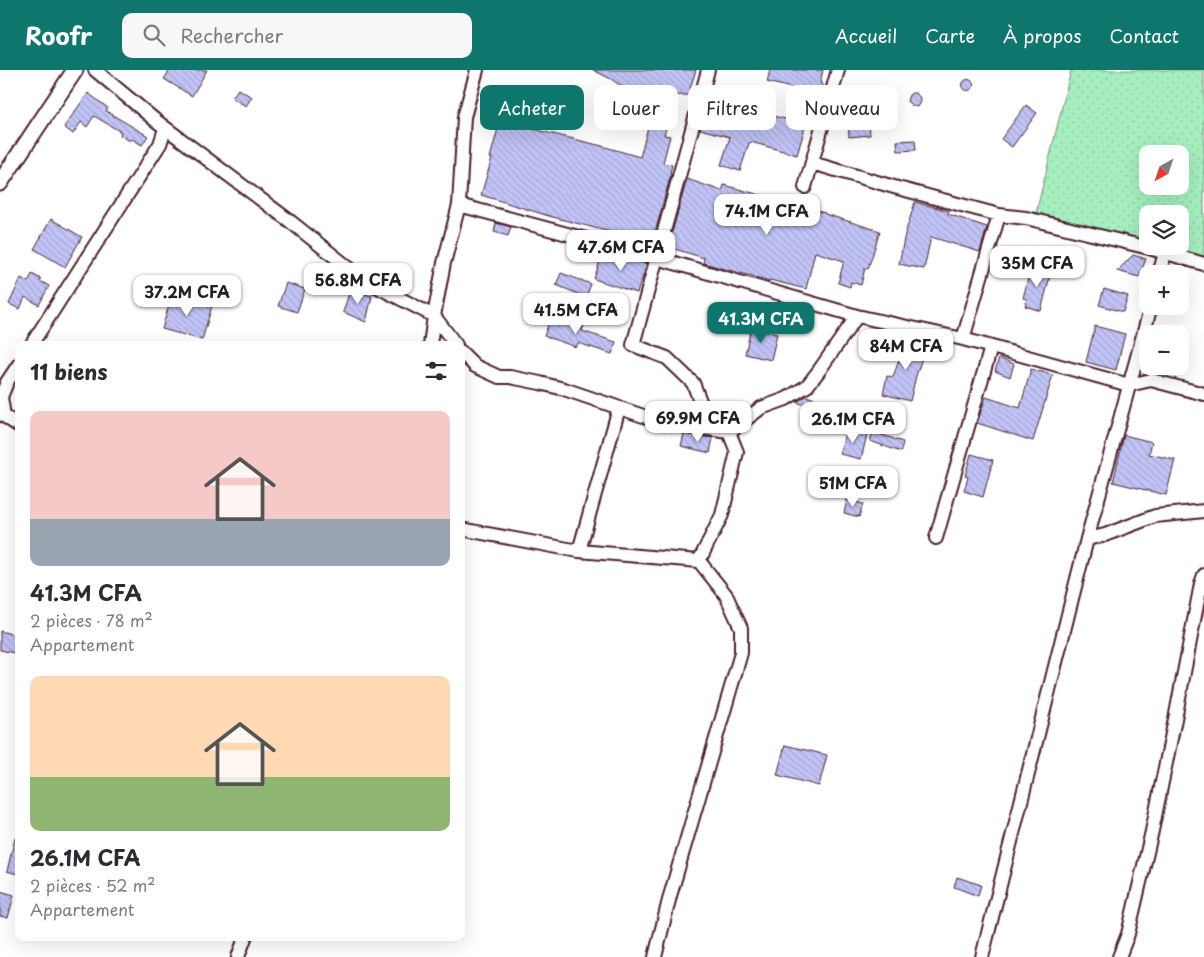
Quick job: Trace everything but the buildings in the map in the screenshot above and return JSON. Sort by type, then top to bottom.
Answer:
[{"type":"main road","points":[[0,183],[75,70]]},
{"type":"street","points":[[95,70],[165,128],[291,222],[364,280],[434,316],[453,341]]},
{"type":"street","points":[[431,341],[444,264],[459,205],[464,117],[477,70]]},
{"type":"street","points":[[708,70],[633,345],[667,358],[693,383],[711,430]]},
{"type":"street","points":[[805,187],[838,70]]},
{"type":"street","points":[[34,341],[160,144],[165,128]]},
{"type":"street","points":[[812,163],[999,215],[1026,218],[1139,246]]},
{"type":"street","points":[[459,205],[657,258],[857,316],[963,339],[1130,385],[1151,380],[1204,394]]},
{"type":"street","points":[[963,339],[999,215]]},
{"type":"street","points":[[1172,255],[1204,264]]},
{"type":"street","points":[[982,957],[1087,539],[1149,315]]},
{"type":"street","points":[[465,356],[475,366],[499,376],[564,389],[661,422],[729,432],[761,408],[786,399],[807,386],[857,316]]},
{"type":"street","points":[[936,538],[990,347]]},
{"type":"street","points":[[15,370],[7,382],[1,397],[4,416],[15,423]]},
{"type":"street","points":[[579,551],[619,408]]},
{"type":"street","points":[[699,561],[722,516],[737,452],[729,432]]},
{"type":"street","points":[[1087,539],[1105,535],[1154,516],[1204,511]]},
{"type":"street","points":[[465,530],[579,551],[699,561],[726,595],[741,628],[741,652],[670,896],[655,957]]},
{"type":"street","points":[[1119,957],[1128,934],[1152,831],[1200,584],[1204,575]]},
{"type":"street","points":[[238,957],[244,941]]},
{"type":"green space","points":[[1071,70],[1204,70],[1204,259],[1189,255],[1189,205],[1139,205],[1139,242],[1036,213]]}]
